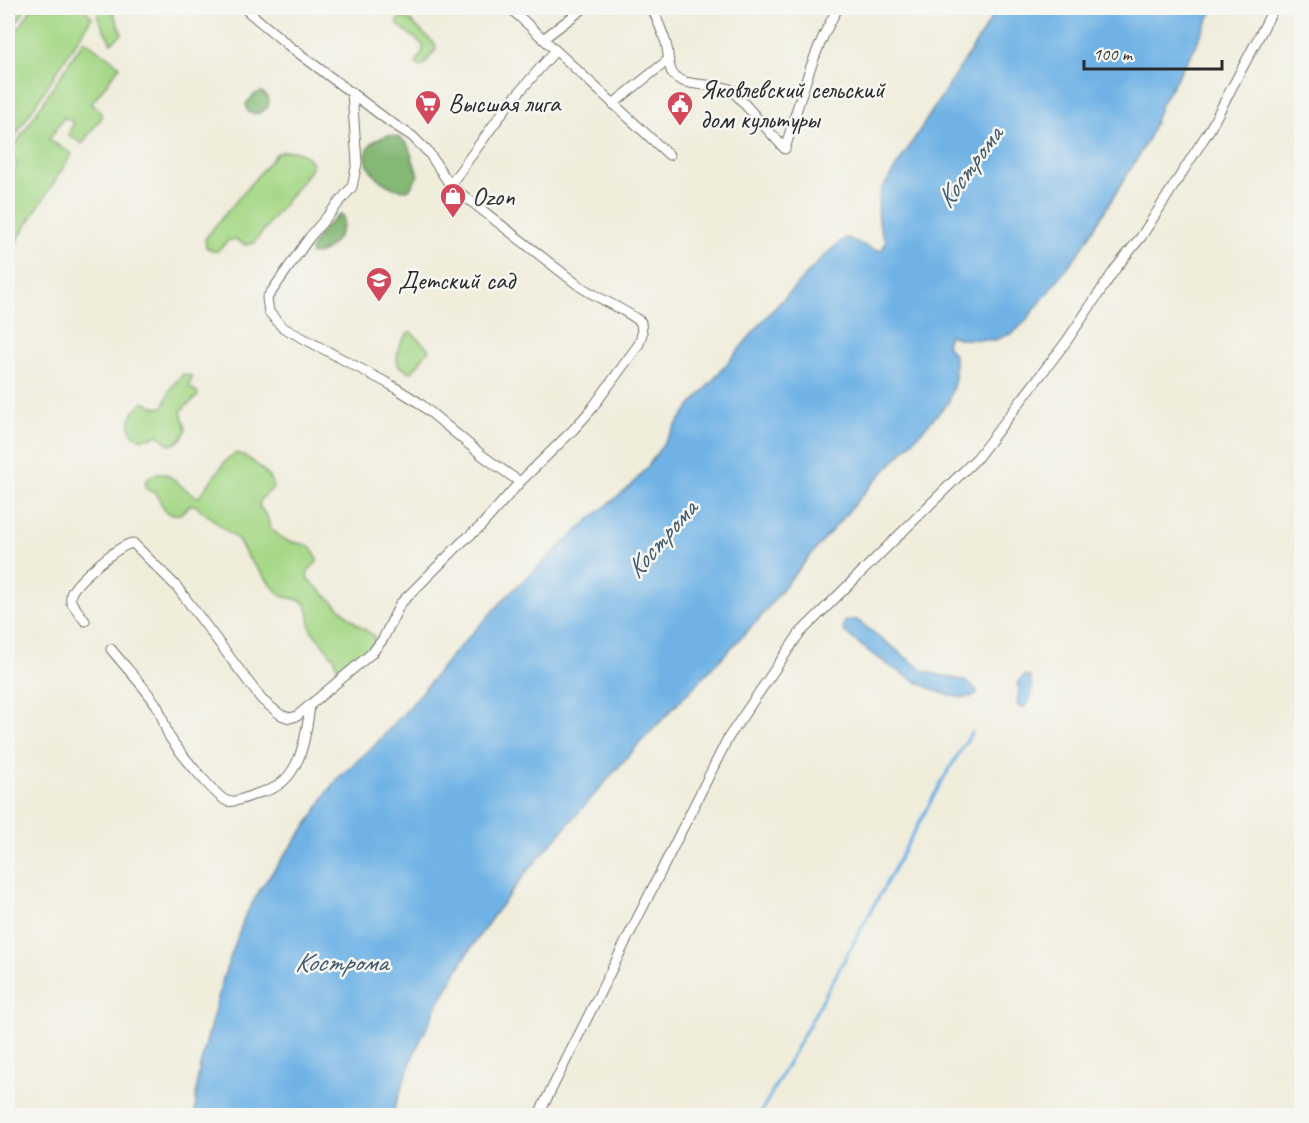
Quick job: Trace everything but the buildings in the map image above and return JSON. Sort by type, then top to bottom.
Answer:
[{"type":"street","points":[[85,621],[70,602],[72,592],[122,546],[133,543],[177,587],[262,700],[280,715],[290,718],[297,716],[372,653],[383,639],[400,604],[480,527],[520,482],[590,411],[641,339],[643,328],[641,322],[624,309],[594,297],[450,185],[429,153],[412,136],[288,45],[244,8]]},
{"type":"street","points":[[510,8],[669,155]]},
{"type":"street","points":[[543,39],[584,8]]},
{"type":"street","points":[[652,8],[666,45],[671,72],[683,82],[724,86],[732,90],[785,149],[822,34],[838,8]]},
{"type":"street","points":[[538,1116],[728,738],[799,634],[977,458],[1066,342],[1116,268],[1141,237],[1210,129],[1274,8]]},
{"type":"street","points":[[450,185],[508,105],[555,51]]},
{"type":"street","points":[[613,104],[668,60]]},
{"type":"street","points":[[352,93],[357,163],[352,187],[309,238],[267,298],[269,312],[282,327],[391,385],[418,402],[483,456],[520,482]]},
{"type":"street","points":[[111,649],[158,708],[169,736],[182,753],[202,778],[228,802],[280,786],[304,744],[310,706]]},
{"type":"green space","points":[[8,8],[26,8],[8,36]]},
{"type":"green space","points":[[32,8],[83,8],[92,17],[8,147],[8,45]]},
{"type":"green space","points":[[101,8],[111,8],[122,34],[111,43],[98,18]]},
{"type":"green space","points":[[400,17],[409,20],[435,44],[436,49],[423,66],[416,63],[423,50],[423,45],[397,24]]},
{"type":"green space","points":[[84,40],[120,66],[91,104],[99,110],[102,117],[82,144],[68,134],[74,123],[64,117],[49,140],[72,154],[8,254],[8,188],[11,183],[8,180],[18,164],[8,156]]},
{"type":"green space","points":[[261,92],[268,98],[268,107],[259,113],[248,112],[246,104],[255,94]]},
{"type":"green space","points":[[388,135],[400,138],[408,145],[418,175],[410,189],[402,190],[384,183],[370,169],[367,152],[371,144]]},
{"type":"green space","points":[[284,151],[304,155],[312,164],[311,169],[254,243],[245,245],[237,240],[229,240],[217,251],[206,247],[205,239],[211,231],[276,154]]},
{"type":"green space","points":[[340,215],[343,216],[342,229],[334,242],[323,251],[311,254],[310,251],[319,236],[331,221]]},
{"type":"green space","points":[[411,332],[429,349],[413,371],[409,372],[398,365],[397,356],[403,340]]},
{"type":"green space","points":[[183,374],[192,376],[189,387],[198,395],[181,412],[186,429],[182,437],[178,442],[169,445],[159,435],[143,439],[134,436],[130,421],[136,409],[144,402],[158,408],[164,406],[171,388]]},
{"type":"green space","points":[[237,453],[260,467],[272,483],[273,488],[261,499],[259,506],[268,518],[269,526],[284,539],[305,544],[313,549],[317,562],[308,571],[307,578],[357,624],[374,636],[374,644],[347,666],[337,667],[335,659],[311,630],[305,603],[281,596],[249,559],[238,540],[195,505],[190,505],[180,514],[169,513],[156,493],[146,489],[145,483],[148,478],[156,473],[163,473],[199,497],[228,458]]},
{"type":"water","name":"Кострома","points":[[998,8],[1214,8],[1193,51],[1161,104],[1151,133],[1138,157],[1080,251],[1025,322],[1013,333],[995,340],[962,339],[949,335],[946,344],[953,353],[955,379],[949,402],[864,493],[759,619],[636,747],[529,869],[493,916],[465,957],[440,1000],[413,1056],[392,1115],[195,1115],[200,1066],[223,978],[245,916],[261,888],[327,793],[339,777],[374,746],[452,655],[510,593],[590,519],[632,485],[684,414],[768,315],[825,255],[845,238],[874,250],[883,249],[886,240],[879,223],[878,209],[882,189]]},
{"type":"water","points":[[857,620],[924,671],[965,681],[977,690],[977,694],[964,697],[947,695],[908,677],[870,652],[844,631],[845,621]]},
{"type":"water","points":[[1025,675],[1030,677],[1032,695],[1029,702],[1022,708],[1017,705],[1019,690],[1017,683]]},
{"type":"waterway","points":[[759,1116],[943,779],[972,732]]},
{"type":"place","name":"Высшая лига","points":[[428,126]]},
{"type":"place","name":"Яковлевский сельский дом культуры","points":[[680,127]]},
{"type":"place","name":"Ozon","points":[[453,219]]},
{"type":"place","name":"Детский сад","points":[[379,303]]}]
